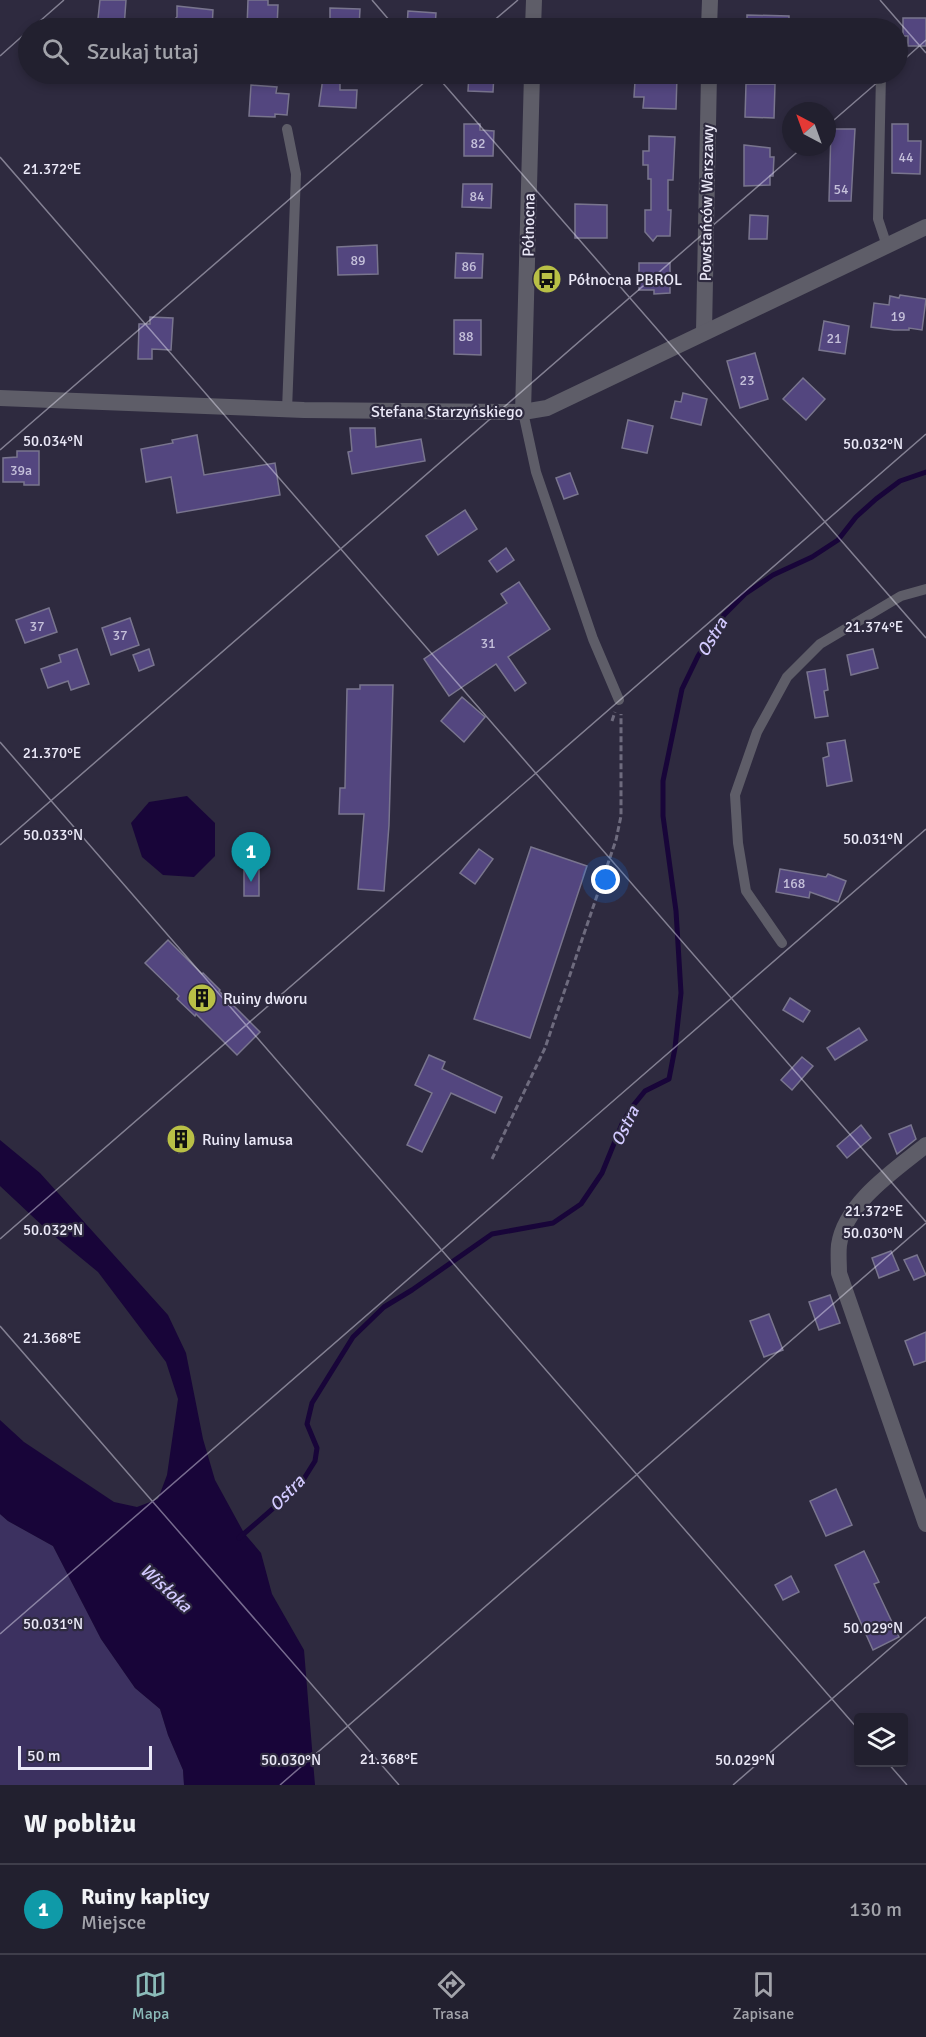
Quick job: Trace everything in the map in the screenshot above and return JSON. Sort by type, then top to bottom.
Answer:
[{"type":"street","points":[[533,18],[534,0]]},
{"type":"street","points":[[709,18],[710,0]]},
{"type":"street","name":"Północna","points":[[523,412],[532,84]]},
{"type":"street","name":"Powstańców Warszawy","points":[[704,332],[709,84]]},
{"type":"street","name":"Stefana Starzyńskiego","points":[[0,398],[286,410],[523,412],[547,408],[926,227]]},
{"type":"street","points":[[926,1145],[882,1179],[853,1210],[839,1243],[838,1273],[926,1524]]},
{"type":"lane","points":[[881,84],[878,219],[887,246]]},
{"type":"lane","points":[[286,410],[296,174],[287,129]]},
{"type":"lane","points":[[523,412],[536,472],[593,639],[619,700]]},
{"type":"lane","points":[[782,943],[746,891],[738,843],[735,795],[757,732],[787,677],[820,644],[900,596],[926,589]]},
{"type":"path","points":[[492,1159],[545,1048],[616,840],[621,816],[619,700]]},
{"type":"shaded area","points":[[0,1514],[8,1521],[53,1546],[101,1639],[135,1688],[160,1709],[183,1770],[184,1785],[0,1785]]},
{"type":"water","points":[[187,796],[215,823],[215,856],[194,877],[163,875],[142,857],[131,823],[149,802]]},
{"type":"water","name":"Wisłoka","points":[[0,1140],[40,1173],[168,1315],[186,1353],[203,1439],[215,1480],[244,1533],[261,1553],[272,1594],[304,1650],[315,1785],[184,1785],[183,1770],[160,1709],[135,1688],[101,1639],[53,1546],[8,1521],[0,1514],[0,1420],[24,1442],[114,1502],[137,1507],[158,1499],[167,1475],[178,1399],[166,1362],[98,1272],[47,1230],[0,1186]]},
{"type":"building","points":[[100,0],[126,0],[125,18],[98,18]]},
{"type":"building","points":[[248,0],[268,0],[268,5],[278,5],[277,18],[247,18]]},
{"type":"building","points":[[177,6],[213,10],[213,18],[177,17]]},
{"type":"building","points":[[330,8],[360,9],[360,18],[330,18]]},
{"type":"building","points":[[408,11],[436,13],[436,18],[408,18]]},
{"type":"building","points":[[747,15],[789,16],[789,18],[747,18]]},
{"type":"building","points":[[908,18],[926,18],[926,46],[908,46]]},
{"type":"building","points":[[322,84],[340,84],[340,90],[357,90],[356,108],[319,106]]},
{"type":"building","points":[[468,84],[493,84],[493,92],[468,91]]},
{"type":"building","points":[[635,84],[677,84],[676,109],[643,108],[644,97],[634,97]]},
{"type":"building","points":[[746,84],[775,84],[774,118],[745,117]]},
{"type":"building","points":[[251,85],[277,87],[276,93],[289,94],[287,115],[249,116]]},
{"type":"building","points":[[464,124],[480,124],[480,130],[494,131],[493,156],[464,156]]},
{"type":"building","points":[[892,124],[908,124],[908,141],[921,141],[920,174],[892,173]]},
{"type":"building","points":[[836,129],[855,129],[851,201],[829,201],[830,156],[836,156]]},
{"type":"building","points":[[649,136],[675,137],[673,180],[668,180],[668,210],[671,210],[670,236],[657,236],[653,241],[645,232],[645,210],[651,210],[651,179],[648,179],[648,165],[643,165],[643,151],[649,151]]},
{"type":"building","points":[[744,145],[770,148],[770,157],[774,157],[770,185],[744,186]]},
{"type":"building","points":[[463,184],[492,184],[491,208],[462,207]]},
{"type":"building","points":[[575,204],[607,205],[607,238],[575,238]]},
{"type":"building","points":[[750,215],[768,216],[767,239],[749,239]]},
{"type":"building","points":[[377,245],[378,274],[338,275],[337,247]]},
{"type":"building","points":[[456,253],[483,254],[482,278],[455,278]]},
{"type":"building","points":[[639,263],[670,263],[670,293],[654,294],[654,290],[639,290]]},
{"type":"building","points":[[900,295],[926,299],[922,330],[871,327],[874,303],[889,305],[890,296],[899,298]]},
{"type":"building","points":[[150,317],[173,318],[171,350],[152,349],[152,359],[138,359],[139,324],[150,324]]},
{"type":"building","points":[[454,320],[481,320],[481,355],[454,354]]},
{"type":"building","points":[[824,321],[849,326],[845,354],[819,350]]},
{"type":"building","points":[[755,353],[768,399],[740,408],[727,361]]},
{"type":"building","points":[[803,378],[825,399],[806,420],[783,399]]},
{"type":"building","points":[[683,393],[707,399],[701,425],[671,418],[675,401],[681,402]]},
{"type":"building","points":[[628,420],[653,426],[647,453],[622,448]]},
{"type":"building","points":[[350,428],[375,428],[376,447],[421,439],[425,461],[352,474],[348,452],[352,451]]},
{"type":"building","points":[[197,435],[204,475],[275,463],[280,495],[177,513],[171,477],[146,482],[141,449],[173,443],[172,440]]},
{"type":"building","points":[[17,451],[39,451],[39,485],[3,482],[3,458],[17,457]]},
{"type":"building","points":[[570,473],[578,494],[564,499],[556,478]]},
{"type":"building","points":[[465,510],[477,529],[438,555],[426,536]]},
{"type":"building","points":[[506,548],[514,560],[497,572],[489,561]]},
{"type":"building","points":[[519,582],[550,629],[508,657],[526,683],[515,691],[496,664],[449,696],[424,659],[507,603],[501,594]]},
{"type":"building","points":[[49,608],[57,632],[25,643],[16,620]]},
{"type":"building","points":[[130,618],[139,645],[111,655],[102,628]]},
{"type":"building","points":[[77,649],[89,684],[71,690],[68,681],[48,688],[41,669],[61,662],[59,655]]},
{"type":"building","points":[[149,649],[154,665],[139,671],[133,655]]},
{"type":"building","points":[[873,649],[878,668],[851,675],[847,655]]},
{"type":"building","points":[[825,669],[828,690],[824,691],[828,716],[815,718],[807,672]]},
{"type":"building","points":[[360,685],[393,685],[389,825],[384,891],[358,889],[364,814],[339,814],[340,788],[345,788],[347,689],[360,689]]},
{"type":"building","points":[[462,697],[485,717],[464,742],[441,721]]},
{"type":"building","points":[[845,740],[852,781],[827,786],[823,758],[829,756],[827,743]]},
{"type":"building","points":[[531,847],[587,866],[530,1038],[474,1019]]},
{"type":"building","points":[[479,849],[493,859],[475,884],[460,873]]},
{"type":"building","points":[[259,867],[259,896],[244,896],[244,868]]},
{"type":"building","points":[[780,869],[826,877],[828,874],[846,881],[838,902],[810,892],[809,898],[776,892]]},
{"type":"building","name":"Ruiny dworu","points":[[168,940],[260,1032],[237,1055],[196,1014],[195,1016],[177,999],[179,996],[145,963]]},
{"type":"building","points":[[790,998],[810,1011],[803,1022],[783,1010]]},
{"type":"building","points":[[859,1028],[867,1040],[835,1060],[827,1048]]},
{"type":"building","points":[[429,1055],[445,1062],[442,1069],[502,1097],[495,1113],[451,1093],[422,1152],[407,1145],[432,1093],[415,1085]]},
{"type":"building","points":[[802,1057],[813,1066],[792,1090],[781,1080]]},
{"type":"building","name":"Ruiny lamusa","points":[[183,1125],[195,1137],[179,1153],[167,1141]]},
{"type":"building","points":[[861,1125],[871,1138],[847,1158],[837,1146]]},
{"type":"building","points":[[911,1125],[916,1139],[897,1154],[889,1134]]},
{"type":"building","points":[[891,1251],[899,1270],[879,1278],[872,1258]]},
{"type":"building","points":[[917,1255],[926,1275],[914,1280],[904,1260]]},
{"type":"building","points":[[830,1295],[840,1323],[819,1330],[809,1302]]},
{"type":"building","points":[[769,1314],[783,1350],[764,1357],[750,1321]]},
{"type":"building","points":[[926,1332],[926,1361],[914,1365],[905,1341]]},
{"type":"building","points":[[836,1489],[852,1525],[826,1536],[810,1501]]},
{"type":"building","points":[[864,1551],[879,1582],[874,1584],[899,1637],[873,1650],[835,1565]]},
{"type":"building","points":[[791,1576],[799,1592],[783,1600],[775,1585]]},
{"type":"waterway","name":"Ostra","points":[[239,1538],[300,1485],[315,1461],[317,1448],[307,1424],[312,1403],[353,1337],[384,1307],[492,1234],[553,1223],[581,1204],[602,1173],[622,1124],[632,1107],[645,1091],[669,1079],[681,993],[676,911],[663,816],[663,781],[682,689],[698,656],[724,615],[745,594],[773,575],[812,557],[838,540],[856,517],[876,499],[900,481],[926,472]]},
{"type":"place","name":"Północna PBROL","points":[[547,279]]},
{"type":"place","name":"Ruiny kaplicy","points":[[251,882]]},
{"type":"place","name":"Ruiny dworu","points":[[202,998]]},
{"type":"place","name":"Ruiny lamusa","points":[[181,1139]]}]
